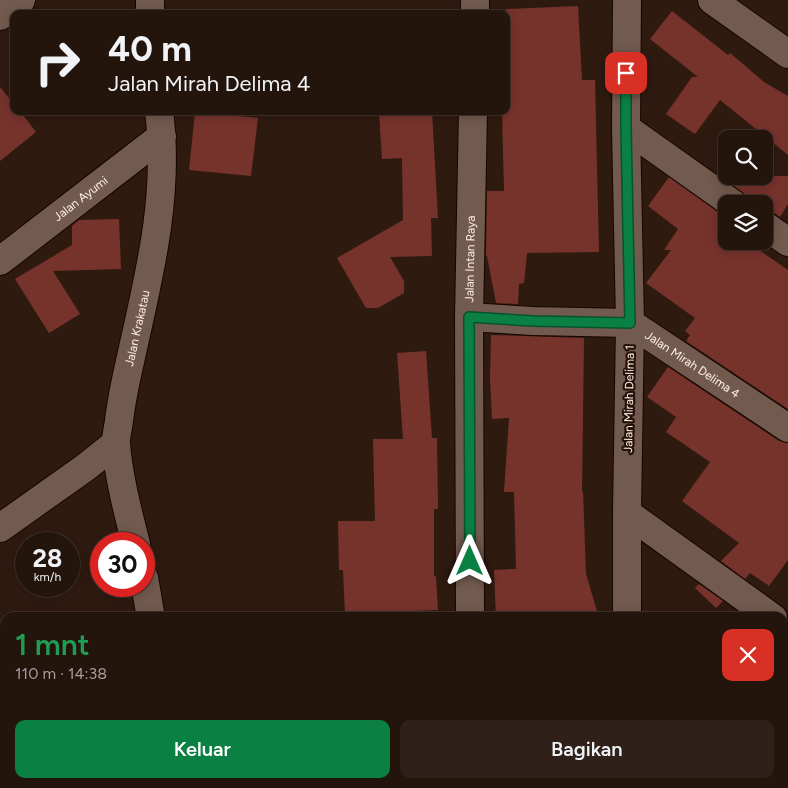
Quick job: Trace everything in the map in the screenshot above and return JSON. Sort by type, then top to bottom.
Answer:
[{"type":"street","points":[[0,16],[20,0]]},
{"type":"street","name":"Jalan Mirah Delima 1","points":[[627,0],[626,128],[630,323],[627,612]]},
{"type":"street","points":[[712,0],[788,54]]},
{"type":"street","name":"Jalan Intan Raya","points":[[470,612],[469,317],[473,115]]},
{"type":"street","name":"Jalan Ayumi","points":[[0,261],[161,123]]},
{"type":"street","name":"Jalan Krakatau","points":[[133,532],[116,443],[122,393],[158,227],[162,178],[161,123]]},
{"type":"street","points":[[626,128],[720,195]]},
{"type":"street","points":[[773,231],[788,242]]},
{"type":"street","points":[[469,317],[533,321],[630,323]]},
{"type":"street","name":"Jalan Mirah Delima 4","points":[[630,323],[788,428]]},
{"type":"street","points":[[0,528],[86,467],[116,443]]},
{"type":"street","points":[[627,513],[765,612]]},
{"type":"street","points":[[148,597],[151,612]]},
{"type":"building","points":[[578,6],[582,80],[595,80],[599,252],[527,253],[524,283],[519,284],[518,304],[496,303],[486,256],[487,191],[504,191],[502,115],[510,115],[510,10],[506,9]]},
{"type":"building","points":[[672,11],[728,55],[730,53],[764,82],[788,96],[788,155],[773,143],[773,130],[757,130],[720,100],[695,134],[666,114],[692,77],[698,77],[650,39]]},
{"type":"building","points":[[0,87],[10,99],[10,115],[23,115],[36,132],[0,161]]},
{"type":"building","points":[[195,115],[226,115],[258,118],[251,176],[189,170]]},
{"type":"building","points":[[379,115],[432,115],[438,218],[431,218],[432,256],[390,257],[404,281],[404,293],[378,308],[366,308],[337,258],[403,220],[402,158],[382,159]]},
{"type":"building","points":[[773,176],[788,176],[788,204],[780,217],[773,212],[773,195],[745,195],[733,185],[773,185]]},
{"type":"building","points":[[669,177],[718,212],[718,250],[759,250],[788,270],[788,409],[686,341],[690,335],[685,331],[695,318],[646,283],[671,250],[664,250],[678,229],[648,206]]},
{"type":"building","points":[[119,219],[121,269],[53,271],[80,314],[49,333],[15,279],[72,245],[72,226],[79,220]]},
{"type":"building","points":[[491,335],[584,338],[582,493],[583,491],[586,574],[597,612],[496,612],[494,570],[516,569],[514,492],[504,492],[509,418],[492,419],[490,378]]},
{"type":"building","points":[[426,351],[432,438],[437,438],[438,509],[434,509],[434,576],[436,576],[438,610],[345,612],[343,570],[339,570],[338,521],[375,521],[373,439],[403,439],[397,353]]},
{"type":"building","points":[[668,367],[779,441],[788,443],[788,560],[769,586],[750,573],[745,579],[721,561],[739,543],[682,501],[710,462],[666,432],[676,417],[647,397]]},
{"type":"building","points":[[699,584],[723,601],[716,608],[695,588]]},
{"type":"route","points":[[470,561],[469,317],[533,321],[630,323],[626,73]]}]
